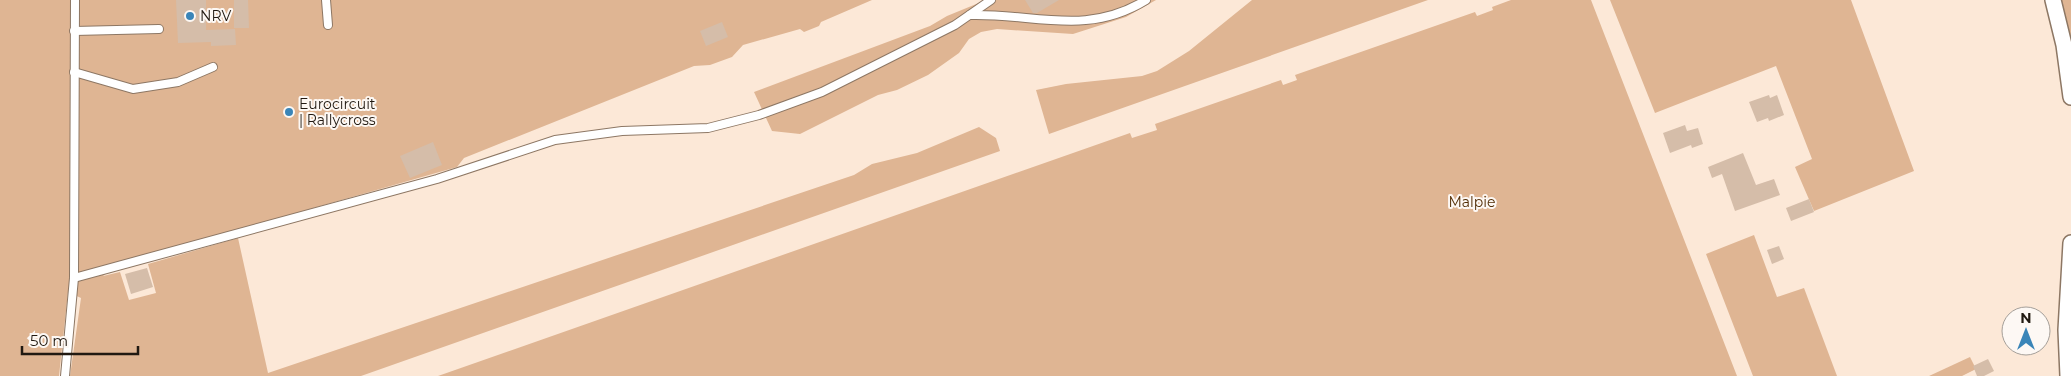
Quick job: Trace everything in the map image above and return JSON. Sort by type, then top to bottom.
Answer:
[{"type":"street","points":[[2053,0],[2064,45],[2071,97]]},
{"type":"street","points":[[2068,376],[2066,330],[2071,243]]},
{"type":"lane","points":[[65,376],[74,278],[75,0]]},
{"type":"lane","points":[[326,0],[328,25]]},
{"type":"lane","points":[[74,278],[437,179],[555,140],[622,131],[708,128],[759,116],[822,92],[955,25],[991,0]]},
{"type":"lane","points":[[970,15],[999,14],[1038,21],[1081,21],[1114,15],[1146,0]]},
{"type":"lane","points":[[74,31],[159,29]]},
{"type":"lane","points":[[74,72],[133,89],[178,82],[213,67]]},
{"type":"green space","name":"Eurocircuit | Rallycross","points":[[0,0],[872,0],[821,22],[819,26],[804,32],[800,29],[743,45],[732,57],[710,65],[694,66],[464,158],[457,167],[118,264],[103,276],[120,272],[129,300],[156,293],[148,264],[238,238],[268,373],[854,175],[872,164],[917,153],[979,127],[996,138],[1000,151],[361,376],[70,376],[81,298],[68,292],[59,376],[0,376]]},
{"type":"green space","points":[[986,0],[1156,0],[1126,17],[1073,34],[997,29],[981,32],[969,39],[959,53],[928,75],[897,90],[878,95],[800,134],[772,131],[754,92],[930,26],[947,16]]},
{"type":"green space","points":[[1252,0],[1428,0],[1049,134],[1036,90],[1066,84],[1142,76],[1157,71],[1189,51]]},
{"type":"green space","name":"Malpie","points":[[1511,0],[1591,0],[1737,376],[438,376],[1130,133],[1132,138],[1157,130],[1155,124],[1281,80],[1283,85],[1297,80],[1295,75],[1475,12],[1477,16],[1493,10],[1492,7]]},
{"type":"green space","points":[[1610,0],[1851,0],[1914,171],[1814,211],[1795,167],[1812,159],[1776,66],[1655,113]]},
{"type":"green space","points":[[2059,0],[2071,0],[2071,57]]},
{"type":"green space","points":[[1754,235],[1777,297],[1804,288],[1837,376],[1753,376],[1706,254]]},
{"type":"green space","points":[[1970,357],[1976,369],[1962,376],[1929,376]]},
{"type":"building","points":[[176,0],[206,0],[206,30],[235,29],[236,45],[211,46],[211,42],[178,43]]},
{"type":"building","points":[[234,0],[248,0],[249,28],[234,28]]},
{"type":"building","points":[[1025,0],[1059,0],[1037,13],[1033,13]]},
{"type":"building","points":[[722,22],[728,37],[706,46],[700,31]]},
{"type":"building","points":[[1769,95],[1770,98],[1777,95],[1784,115],[1769,121],[1768,118],[1757,122],[1749,102]]},
{"type":"building","points":[[1685,125],[1687,131],[1698,128],[1703,144],[1692,148],[1691,145],[1670,153],[1663,133]]},
{"type":"building","points":[[433,142],[442,165],[410,178],[400,156]]},
{"type":"building","points":[[1743,153],[1756,185],[1774,179],[1780,195],[1735,211],[1722,174],[1712,178],[1708,167]]},
{"type":"building","points":[[1809,199],[1814,212],[1791,221],[1786,208]]},
{"type":"building","points":[[1779,246],[1784,259],[1772,264],[1767,250]]},
{"type":"building","points":[[147,268],[153,287],[131,294],[125,274]]},
{"type":"building","points":[[1988,359],[1994,371],[1984,376],[1977,376],[1973,366]]},
{"type":"place","name":"NRV","points":[[190,16]]},
{"type":"place","name":"Eurocircuit | Rallycross","points":[[289,112]]}]
